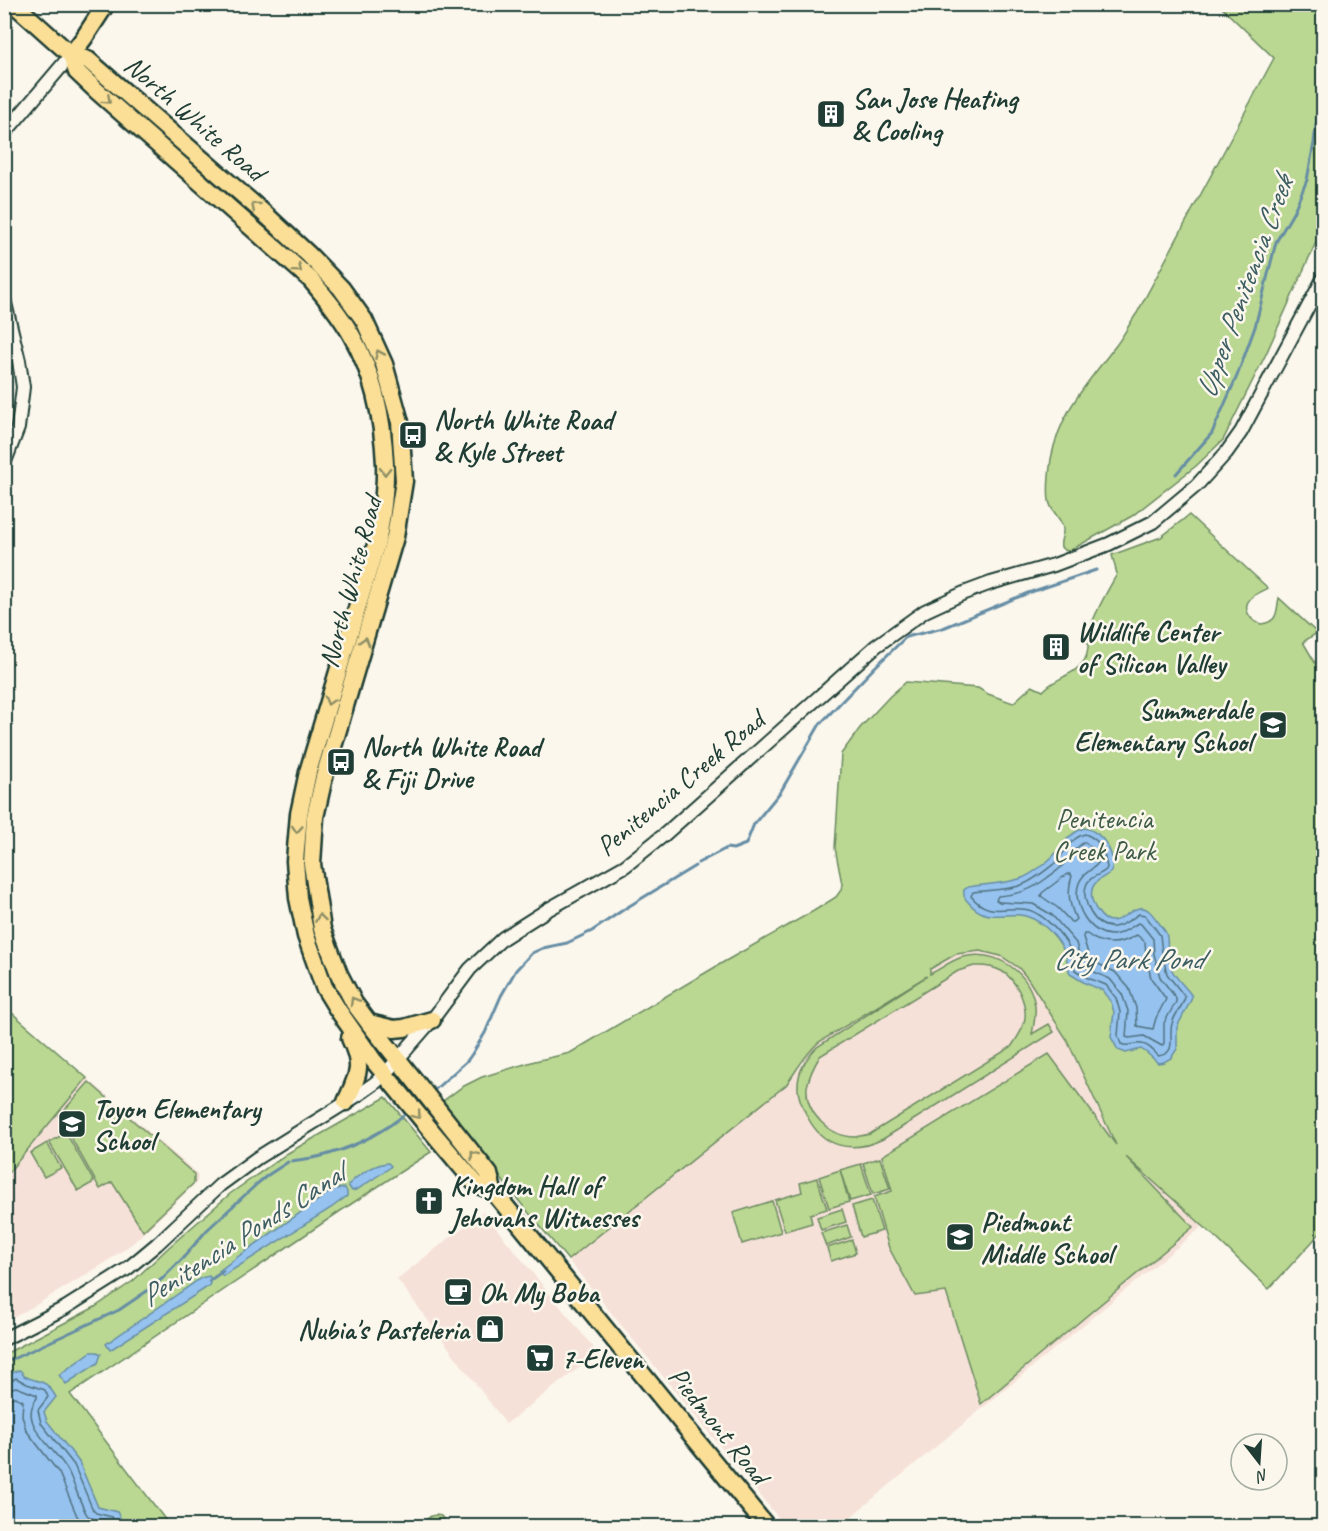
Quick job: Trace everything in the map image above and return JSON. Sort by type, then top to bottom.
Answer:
[{"type":"main road","name":"North White Road","points":[[14,4],[71,55],[88,60],[309,255],[342,288],[364,320],[384,364],[400,422],[404,481],[395,537],[322,787],[315,817],[312,864],[322,929],[339,974],[354,1003],[417,1083]]},
{"type":"main road","points":[[71,55],[105,4]]},
{"type":"main road","name":"North White Road","points":[[71,55],[77,72],[97,91],[311,280],[334,307],[352,336],[373,385],[385,465],[384,501],[378,538],[308,772],[297,820],[295,861],[298,898],[306,936],[324,987],[346,1023],[401,1096]]},
{"type":"main road","points":[[369,1023],[394,1029],[432,1020]]},
{"type":"main road","points":[[346,1023],[359,1067],[346,1102]]},
{"type":"main road","name":"Piedmont Road","points":[[417,1083],[489,1174],[493,1191],[766,1527]]},
{"type":"main road","name":"Piedmont Road","points":[[401,1096],[476,1184],[493,1191]]},
{"type":"street","points":[[4,134],[71,55]]},
{"type":"street","name":"Penitencia Creek Road","points":[[4,1339],[64,1308],[127,1269],[220,1185],[257,1158],[375,1083],[432,1020],[470,969],[503,938],[625,866],[664,836],[876,646],[925,611],[991,583],[1054,565],[1109,544],[1153,522],[1171,508],[1197,485],[1231,446],[1323,277]]},
{"type":"street","points":[[4,300],[23,387],[18,428],[4,464]]},
{"type":"shaded area","name":"Piedmont Middle School","points":[[987,951],[1001,956],[1014,963],[1024,973],[1066,1038],[1117,1149],[1203,1226],[840,1526],[785,1526],[568,1260],[786,1085],[808,1053],[819,1042],[930,974],[930,969],[936,964],[956,954]]},
{"type":"shaded area","name":"Toyon Elementary School","points":[[4,1006],[198,1175],[197,1182],[133,1243],[102,1265],[5,1322]]},
{"type":"shaded area","points":[[483,1212],[598,1353],[506,1424],[397,1279]]},
{"type":"green space","points":[[1219,5],[1323,5],[1323,230],[1266,354],[1223,440],[1196,466],[1132,516],[1069,551],[1064,550],[1061,547],[1063,528],[1050,505],[1048,490],[1051,459],[1061,427],[1075,400],[1137,313],[1274,58]]},
{"type":"green space","name":"Penitencia Creek Park","points":[[1189,515],[1268,588],[1248,602],[1248,614],[1253,620],[1261,624],[1271,621],[1276,615],[1279,598],[1317,633],[1303,642],[1324,678],[1323,1230],[1269,1289],[1126,1157],[1193,1227],[981,1404],[946,1292],[915,1296],[889,1248],[874,1197],[892,1191],[882,1156],[1049,1054],[1116,1145],[1066,1038],[1028,979],[1019,968],[1001,956],[980,951],[956,954],[930,969],[930,974],[963,957],[988,956],[999,960],[1019,973],[1032,994],[1035,1020],[1032,1034],[1049,1024],[1054,1032],[883,1139],[871,1144],[850,1147],[830,1141],[814,1127],[800,1099],[799,1077],[806,1061],[817,1047],[927,976],[819,1042],[805,1057],[786,1085],[568,1260],[509,1189],[443,1101],[462,1087],[482,1077],[570,1053],[836,897],[842,884],[835,848],[841,754],[860,728],[906,682],[978,688],[1013,703],[1032,686],[1043,691],[1075,670],[1084,661],[1092,622],[1117,574],[1112,555],[1161,537]],"holes":[[[974,966],[1002,971],[1012,980],[1022,999],[1025,1011],[1024,1021],[1011,1047],[870,1134],[846,1136],[828,1128],[821,1122],[807,1097],[809,1078],[820,1056],[958,971]]]},
{"type":"green space","points":[[4,1006],[87,1078],[5,1174]]},
{"type":"green space","points":[[89,1082],[194,1174],[194,1183],[143,1231],[112,1182],[100,1189],[59,1116]]},
{"type":"green space","points":[[386,1097],[431,1152],[70,1394],[170,1526],[5,1526],[5,1354],[95,1307],[133,1281],[231,1193],[288,1153]]},
{"type":"green space","points":[[66,1133],[94,1182],[78,1191],[49,1142]]},
{"type":"green space","points":[[47,1143],[61,1168],[44,1177],[30,1153]]},
{"type":"green space","points":[[880,1158],[890,1189],[873,1194],[863,1163]]},
{"type":"green space","points":[[861,1164],[871,1195],[850,1201],[840,1170]]},
{"type":"green space","points":[[840,1170],[849,1202],[829,1208],[819,1177]]},
{"type":"green space","points":[[817,1178],[827,1209],[810,1214],[812,1223],[785,1231],[775,1200],[802,1192],[800,1183]]},
{"type":"green space","points":[[872,1200],[882,1231],[861,1237],[852,1206]]},
{"type":"green space","points":[[772,1201],[781,1232],[742,1244],[733,1213]]},
{"type":"green space","points":[[842,1209],[846,1222],[821,1230],[817,1217]]},
{"type":"green space","points":[[847,1225],[851,1237],[826,1246],[821,1233]]},
{"type":"green space","points":[[852,1240],[856,1253],[831,1261],[827,1248]]},
{"type":"green space","points":[[431,1516],[441,1516],[449,1526],[418,1526]]},
{"type":"water","name":"City Park Pond","points":[[1084,828],[1102,838],[1112,858],[1111,872],[1097,882],[1091,893],[1096,909],[1105,919],[1111,921],[1118,920],[1137,909],[1143,908],[1149,911],[1166,933],[1172,970],[1192,996],[1177,1027],[1177,1049],[1171,1058],[1164,1062],[1158,1063],[1141,1049],[1126,1053],[1118,1050],[1111,1037],[1114,1012],[1111,1002],[1102,990],[1070,974],[1064,951],[1046,927],[1023,915],[984,914],[964,896],[964,890],[968,887],[1007,882],[1027,876],[1055,855],[1073,834]]},
{"type":"water","points":[[388,1163],[391,1166],[388,1169],[358,1189],[352,1191],[348,1185],[366,1171],[377,1165]]},
{"type":"water","points":[[345,1188],[347,1196],[331,1208],[223,1276],[219,1271],[334,1189]]},
{"type":"water","points":[[209,1276],[211,1279],[209,1286],[110,1350],[106,1344],[201,1278]]},
{"type":"water","points":[[91,1352],[101,1354],[98,1363],[66,1384],[59,1375]]},
{"type":"water","points":[[19,1370],[24,1376],[46,1384],[52,1391],[56,1397],[44,1412],[47,1421],[79,1462],[98,1507],[117,1512],[125,1526],[5,1526],[5,1382],[7,1375]]},
{"type":"waterway","name":"Upper Penitencia Creek","points":[[1176,474],[1212,433],[1237,376],[1255,327],[1276,242],[1293,213],[1307,180],[1318,108],[1324,101]]},
{"type":"waterway","name":"Upper Penitencia Creek","points":[[698,863],[727,848],[733,849],[746,844],[754,824],[781,791],[820,724],[906,637],[943,628],[1028,593],[1096,570]]},
{"type":"waterway","name":"Upper Penitencia Creek","points":[[431,1093],[467,1061],[485,1033],[501,996],[516,970],[532,953],[567,943],[592,931],[695,866]]},
{"type":"waterway","name":"Upper Penitencia Creek","points":[[292,1161],[350,1147],[380,1132],[407,1112]]},
{"type":"waterway","name":"Upper Penitencia Creek","points":[[4,1363],[119,1310],[147,1291],[183,1258],[207,1230],[258,1183],[288,1162]]},
{"type":"waterway","name":"Penitencia Ponds Canal","points":[[209,1281],[223,1271]]},
{"type":"place","name":"San Jose Heating & Cooling","points":[[831,114]]},
{"type":"place","name":"North White Road & Kyle Street","points":[[413,435]]},
{"type":"place","name":"Wildlife Center of Silicon Valley","points":[[1056,647]]},
{"type":"place","name":"Summerdale Elementary School","points":[[1273,725]]},
{"type":"place","name":"North White Road & Fiji Drive","points":[[341,762]]},
{"type":"place","name":"Toyon Elementary School","points":[[72,1124]]},
{"type":"place","name":"Kingdom Hall of Jehovahs Witnesses","points":[[429,1201]]},
{"type":"place","name":"Piedmont Middle School","points":[[960,1237]]},
{"type":"place","name":"Oh My Boba","points":[[458,1292]]},
{"type":"place","name":"Nubia's Pasteleria","points":[[490,1329]]},
{"type":"place","name":"7-Eleven","points":[[540,1358]]}]
